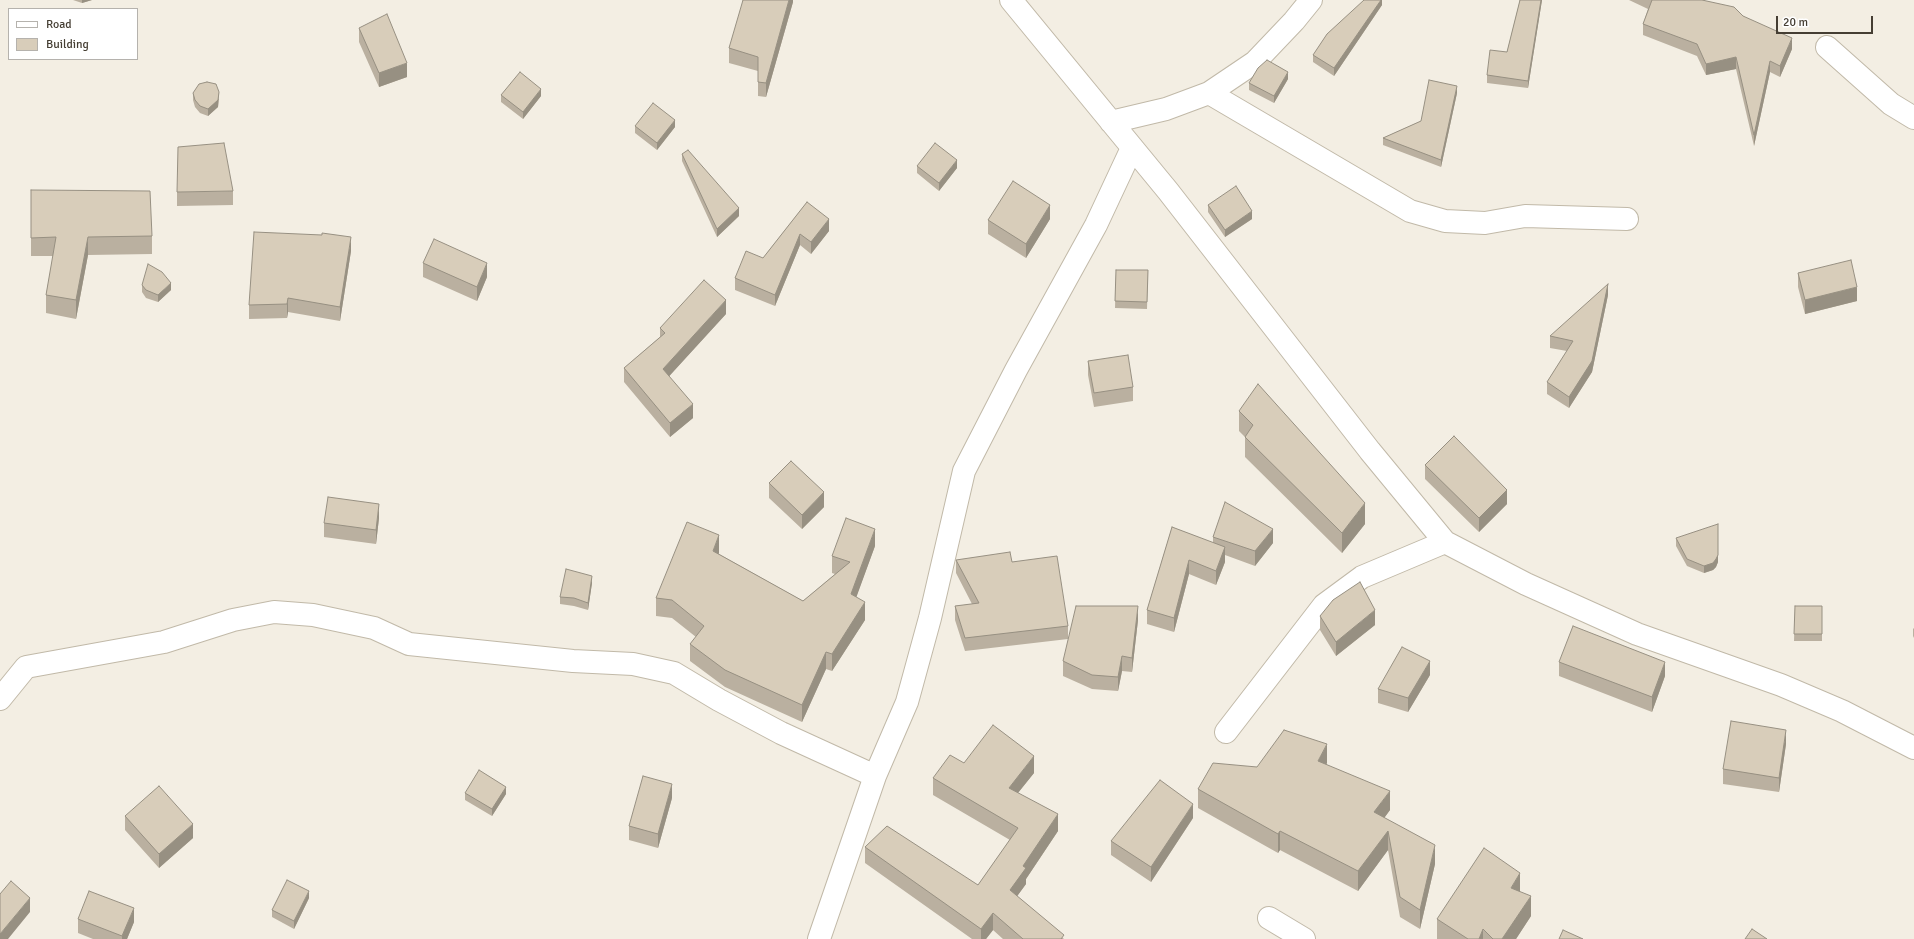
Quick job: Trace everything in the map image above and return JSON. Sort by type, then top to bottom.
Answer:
[{"type":"street","points":[[1011,0],[1173,198],[1370,451],[1445,542],[1526,584],[1637,634],[1780,685],[1842,711],[1914,748]]},
{"type":"street","points":[[1111,122],[1166,109],[1209,93],[1255,62],[1284,33],[1311,0]]},
{"type":"street","points":[[1828,47],[1891,104],[1914,118]]},
{"type":"street","points":[[1209,93],[1410,211],[1445,221],[1485,223],[1525,216],[1628,219]]},
{"type":"street","points":[[819,939],[875,776],[907,702],[930,618],[964,471],[1016,370],[1096,225],[1132,148]]},
{"type":"street","points":[[1226,732],[1324,605],[1362,576],[1445,542]]},
{"type":"street","points":[[0,699],[26,667],[157,644],[233,620],[274,612],[313,615],[374,628],[409,644],[573,661],[633,664],[674,673],[719,700],[781,733],[875,776]]},
{"type":"street","points":[[1268,918],[1304,939]]},
{"type":"building","points":[[743,0],[789,0],[766,83],[758,82],[758,57],[729,48]]},
{"type":"building","points":[[1364,0],[1381,0],[1334,68],[1313,55],[1327,34]]},
{"type":"building","points":[[1520,0],[1541,0],[1528,81],[1487,75],[1490,50],[1507,52]]},
{"type":"building","points":[[1652,0],[1702,0],[1734,7],[1743,16],[1792,38],[1780,66],[1770,61],[1754,135],[1736,57],[1706,64],[1697,44],[1643,24]]},
{"type":"building","points":[[387,14],[407,63],[379,73],[359,28]]},
{"type":"building","points":[[1267,60],[1288,72],[1274,96],[1249,83],[1258,68]]},
{"type":"building","points":[[520,72],[541,89],[523,112],[501,95]]},
{"type":"building","points":[[1429,80],[1457,86],[1441,160],[1383,138],[1421,121]]},
{"type":"building","points":[[207,82],[216,84],[219,92],[218,100],[208,109],[200,106],[195,100],[193,93],[199,84]]},
{"type":"building","points":[[653,103],[675,120],[657,143],[635,126]]},
{"type":"building","points":[[224,143],[233,191],[177,192],[178,147]]},
{"type":"building","points":[[935,143],[957,160],[939,183],[917,166]]},
{"type":"building","points":[[688,150],[739,208],[717,229],[682,154]]},
{"type":"building","points":[[1013,181],[1050,205],[1026,244],[988,220]]},
{"type":"building","points":[[1236,186],[1252,211],[1225,230],[1208,205]]},
{"type":"building","points":[[31,190],[150,191],[152,236],[88,237],[76,300],[46,295],[56,237],[31,238]]},
{"type":"building","points":[[807,202],[829,219],[811,242],[800,234],[775,295],[735,278],[746,251],[763,258]]},
{"type":"building","points":[[254,232],[322,235],[322,233],[351,237],[340,307],[288,298],[287,304],[249,305]]},
{"type":"building","points":[[434,239],[487,263],[477,287],[423,263]]},
{"type":"building","points":[[1851,260],[1857,287],[1805,300],[1798,273]]},
{"type":"building","points":[[148,264],[162,272],[171,283],[158,295],[146,290],[142,285]]},
{"type":"building","points":[[1116,270],[1148,270],[1147,302],[1115,301]]},
{"type":"building","points":[[704,280],[726,300],[663,369],[693,404],[670,423],[624,368],[665,333],[660,328]]},
{"type":"building","points":[[1608,284],[1592,361],[1569,397],[1547,382],[1573,341],[1550,336]]},
{"type":"building","points":[[1128,355],[1133,387],[1094,393],[1088,361]]},
{"type":"building","points":[[1258,384],[1365,503],[1342,533],[1245,437],[1253,425],[1239,411]]},
{"type":"building","points":[[1454,436],[1507,490],[1479,518],[1425,465]]},
{"type":"building","points":[[791,461],[824,492],[802,515],[769,483]]},
{"type":"building","points":[[328,497],[379,504],[376,530],[324,523]]},
{"type":"building","points":[[1225,502],[1273,529],[1255,551],[1213,537]]},
{"type":"building","points":[[846,518],[875,529],[851,594],[865,602],[832,654],[826,652],[802,705],[725,670],[690,644],[704,626],[672,600],[656,598],[687,522],[719,535],[713,551],[803,601],[850,562],[832,556]]},
{"type":"building","points":[[1718,524],[1718,555],[1713,563],[1704,566],[1687,559],[1676,538]]},
{"type":"building","points":[[1172,527],[1225,547],[1216,571],[1189,560],[1174,618],[1147,610]]},
{"type":"building","points":[[1010,552],[1012,562],[1057,556],[1068,626],[965,638],[955,606],[979,603],[956,560]]},
{"type":"building","points":[[566,569],[592,576],[588,603],[574,598],[560,597]]},
{"type":"building","points":[[1360,582],[1375,610],[1336,642],[1320,616],[1333,600]]},
{"type":"building","points":[[1076,606],[1138,606],[1132,658],[1122,656],[1118,677],[1092,675],[1063,661]]},
{"type":"building","points":[[1795,606],[1822,606],[1822,634],[1794,634]]},
{"type":"building","points":[[1573,626],[1665,662],[1652,697],[1559,662]]},
{"type":"building","points":[[1402,647],[1430,661],[1408,698],[1378,689]]},
{"type":"building","points":[[1731,721],[1786,730],[1779,778],[1723,769]]},
{"type":"building","points":[[993,725],[1034,756],[1009,788],[1058,814],[1023,866],[1026,868],[1010,890],[1064,935],[1061,939],[1023,939],[993,913],[981,929],[865,847],[887,826],[978,885],[1018,828],[933,778],[950,755],[964,763]]},
{"type":"building","points":[[1284,730],[1327,744],[1318,761],[1390,791],[1374,812],[1435,845],[1420,910],[1400,897],[1388,831],[1358,871],[1280,831],[1278,834],[1198,789],[1213,763],[1257,767]]},
{"type":"building","points":[[479,770],[506,787],[492,809],[465,793]]},
{"type":"building","points":[[643,776],[672,784],[658,834],[629,826]]},
{"type":"building","points":[[1160,780],[1193,804],[1151,867],[1111,841]]},
{"type":"building","points":[[159,786],[193,824],[159,854],[125,816]]},
{"type":"building","points":[[1484,848],[1520,873],[1511,888],[1531,896],[1502,939],[1493,939],[1483,929],[1479,939],[1468,939],[1437,919]]},
{"type":"building","points":[[287,880],[309,891],[294,921],[272,910]]},
{"type":"building","points":[[11,881],[30,898],[0,934],[0,894]]},
{"type":"building","points":[[89,891],[134,908],[122,936],[78,919]]},
{"type":"building","points":[[1752,929],[1767,939],[1745,939]]},
{"type":"building","points":[[1563,930],[1583,939],[1559,939]]}]
